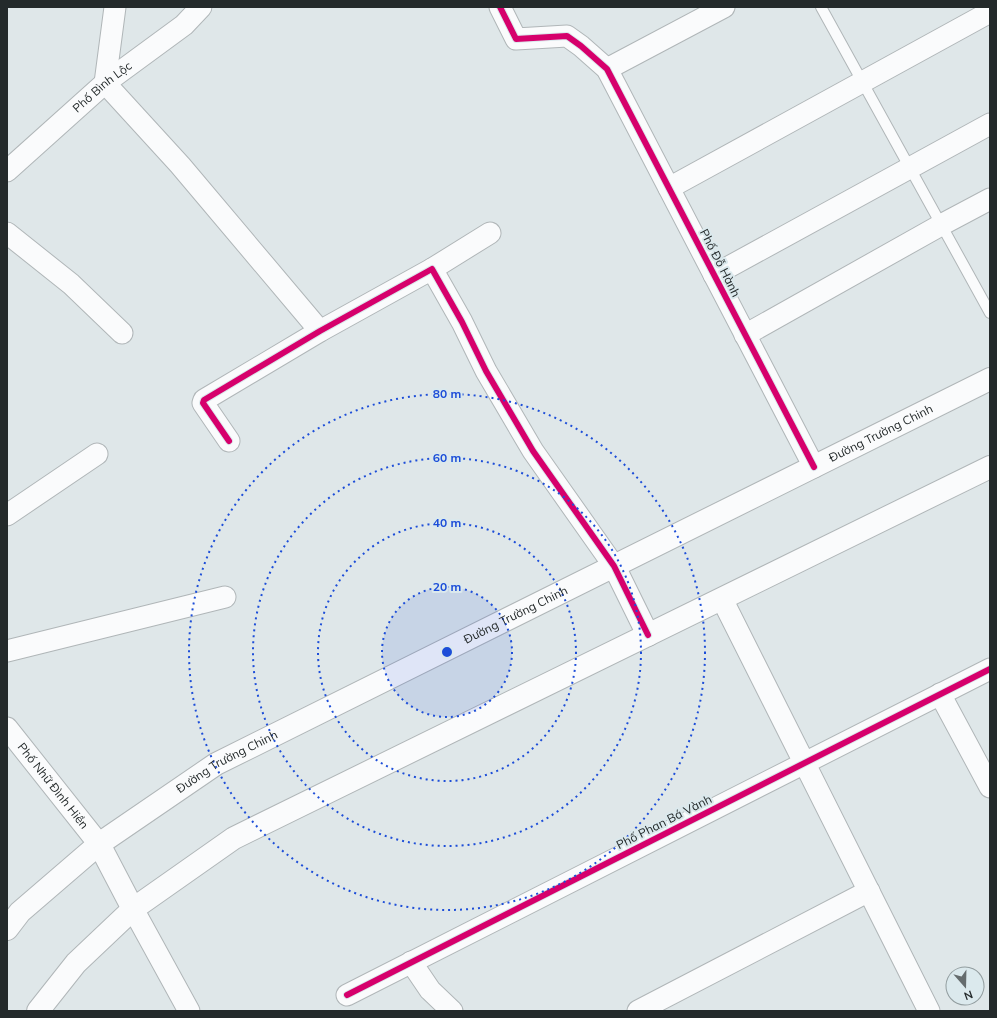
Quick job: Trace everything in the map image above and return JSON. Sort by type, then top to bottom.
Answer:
[{"type":"main road","name":"Đường Trường Chinh","points":[[7,929],[20,912],[99,844],[216,764],[990,379]]},
{"type":"main road","points":[[38,1011],[76,963],[133,909],[234,838],[990,467]]},
{"type":"main road","points":[[614,566],[648,635]]},
{"type":"main road","points":[[99,844],[133,909]]},
{"type":"street","points":[[114,7],[105,83],[180,165],[320,331]]},
{"type":"street","name":"Phố Bình Lộc","points":[[7,171],[105,83],[184,25],[201,7]]},
{"type":"street","points":[[500,7],[516,39],[568,36],[607,69],[724,7]]},
{"type":"street","points":[[669,188],[990,12]]},
{"type":"street","name":"Phố Đỗ Hành","points":[[607,69],[814,467]]},
{"type":"street","points":[[714,275],[990,124]]},
{"type":"street","points":[[745,335],[990,199]]},
{"type":"street","points":[[7,233],[71,284],[122,333]]},
{"type":"street","points":[[229,441],[203,401],[320,331],[432,269],[490,233]]},
{"type":"street","points":[[432,269],[462,322],[486,371],[533,451],[614,566]]},
{"type":"street","points":[[7,515],[97,454]]},
{"type":"street","points":[[7,651],[225,597]]},
{"type":"street","points":[[722,599],[929,1011]]},
{"type":"street","name":"Phố Phan Bá Vành","points":[[348,995],[990,669]]},
{"type":"street","points":[[940,694],[990,787]]},
{"type":"street","name":"Phố Nhữ Đình Hiền","points":[[7,728],[99,844]]},
{"type":"street","points":[[638,1011],[664,1005],[869,891]]},
{"type":"street","points":[[133,909],[189,1011]]},
{"type":"street","points":[[411,962],[430,990],[452,1011]]},
{"type":"lane","points":[[821,7],[990,313]]},
{"type":"cycle path","points":[[500,7],[516,39],[567,36],[607,69],[814,467]]},
{"type":"cycle path","points":[[229,441],[203,403],[204,400],[320,331],[432,269],[462,322],[486,371],[533,451],[614,566],[648,635]]},
{"type":"cycle path","points":[[347,995],[990,669]]}]
